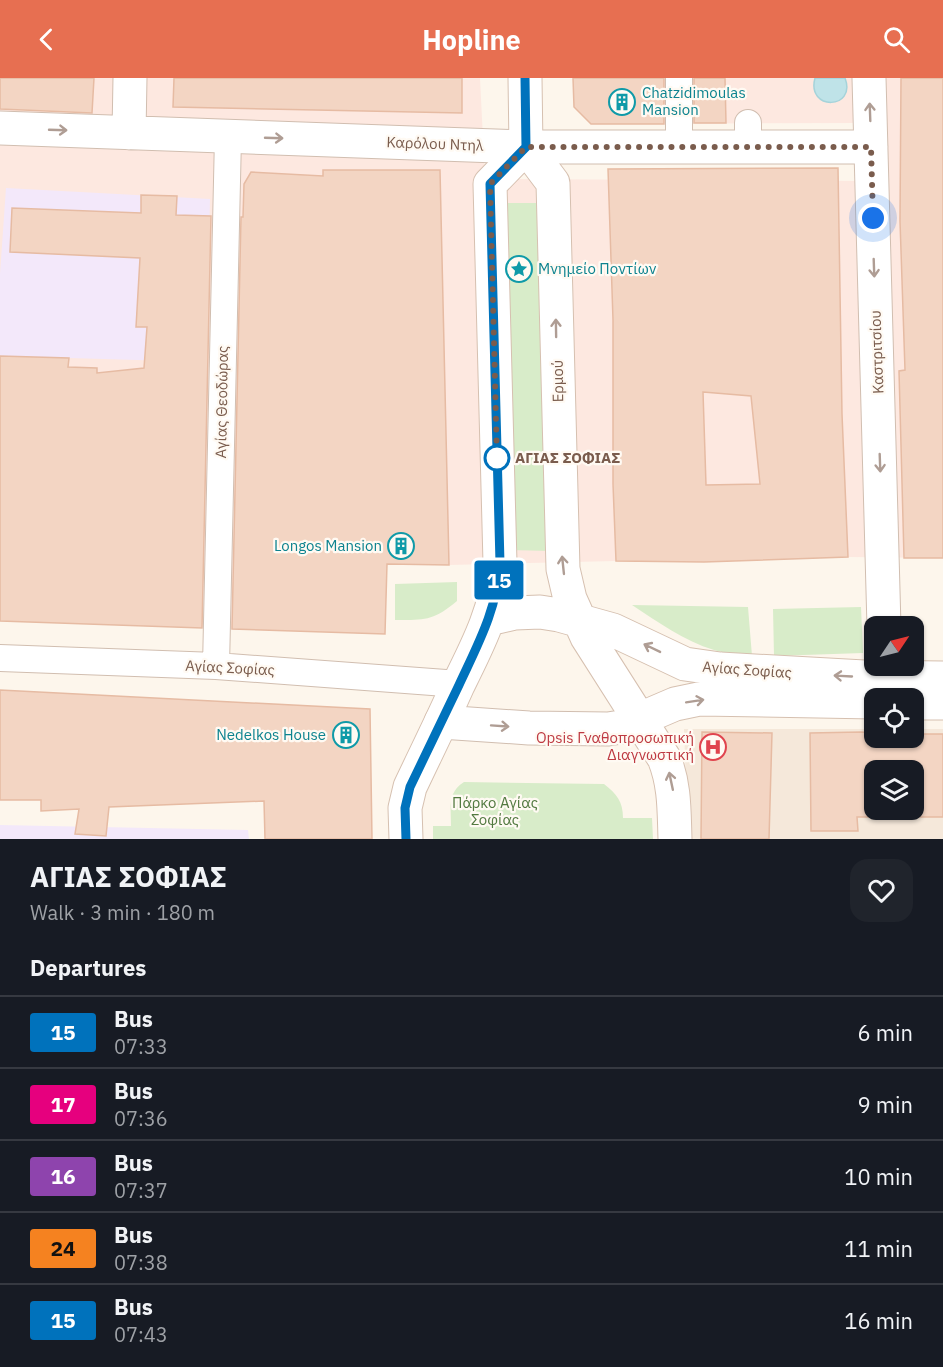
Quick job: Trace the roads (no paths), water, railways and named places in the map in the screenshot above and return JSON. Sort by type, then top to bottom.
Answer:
[{"type":"main road","points":[[129,133],[130,78]]},
{"type":"main road","points":[[406,839],[405,808],[410,787],[489,619],[498,589],[500,563],[490,184],[526,147],[525,78]]},
{"type":"main road","name":"Καστριτσίου","points":[[869,78],[884,616]]},
{"type":"main road","name":"Καρόλου Ντηλ","points":[[0,128],[526,147],[679,148],[748,135],[871,147]]},
{"type":"main road","name":"Ερμού","points":[[526,147],[553,183],[562,553],[567,588],[588,636],[664,758],[671,774],[674,792],[675,839]]},
{"type":"main road","name":"Αγίας Σοφίας","points":[[489,619],[515,613],[540,612],[613,630],[685,664],[698,667],[882,682]]},
{"type":"main road","name":"Αγίας Σοφίας","points":[[441,722],[528,728],[621,727],[675,704],[699,699],[943,678]]},
{"type":"main road","points":[[924,703],[943,703]]},
{"type":"street","points":[[679,78],[679,148]]},
{"type":"street","name":"Αγίας Θεοδώρας","points":[[216,666],[228,137]]},
{"type":"street","name":"Αγίας Σοφίας","points":[[0,658],[216,666],[459,684]]},
{"type":"water","points":[[815,78],[845,78],[847,89],[844,96],[838,101],[824,101],[814,89]]},
{"type":"place","name":"Chatzidimoulas Mansion","points":[[622,102]]},
{"type":"place","name":"Μνημείο Ποντίων","points":[[519,269]]},
{"type":"place","name":"ΑΓΙΑΣ ΣΟΦΙΑΣ","points":[[497,458]]},
{"type":"place","name":"Longos Mansion","points":[[401,546]]},
{"type":"place","name":"Nedelkos House","points":[[346,735]]},
{"type":"place","name":"Opsis Γναθοπροσωπική Διαγνωστική","points":[[713,747]]},
{"type":"park label","name":"Πάρκο Αγίας Σοφίας","points":[[495,812]]}]
